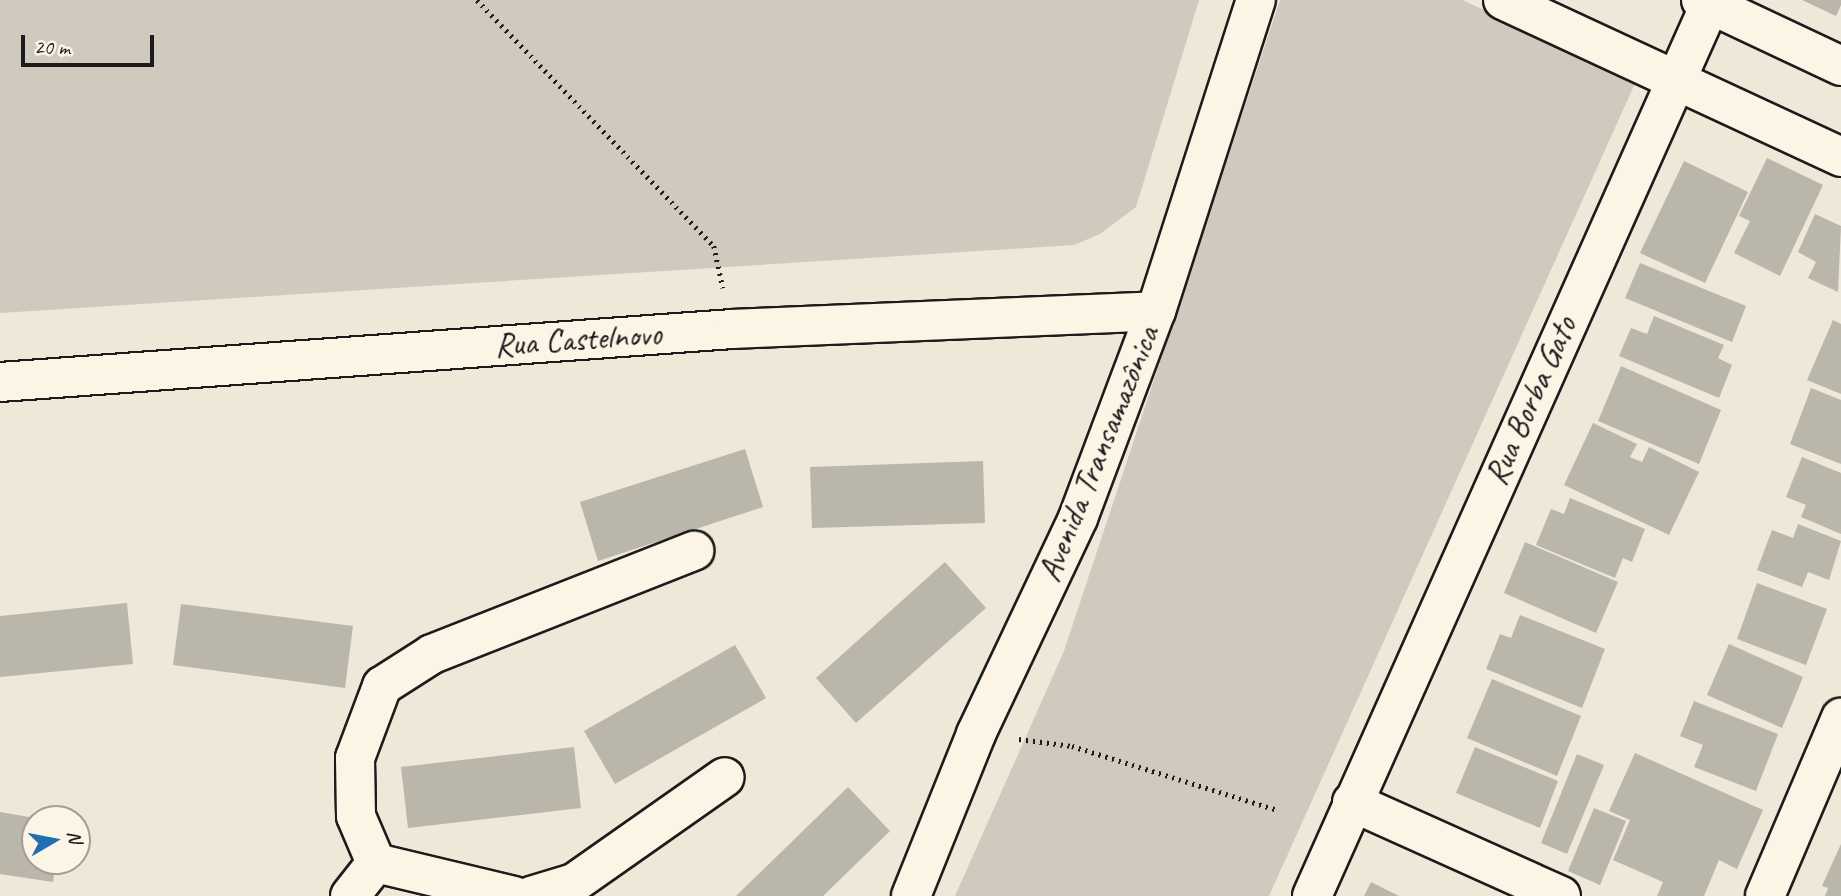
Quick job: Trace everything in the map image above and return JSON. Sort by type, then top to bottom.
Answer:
[{"type":"street","name":"Avenida Transamazônica","points":[[911,896],[976,734],[1078,518],[1156,311],[1256,0]]},
{"type":"street","points":[[1503,0],[1675,77],[1841,157]]},
{"type":"street","points":[[1707,1],[1841,66]]},
{"type":"street","name":"Rua Borba Gato","points":[[1312,896],[1707,1]]},
{"type":"street","name":"Rua Castelnovo","points":[[0,382],[732,329],[1156,311]]},
{"type":"street","points":[[376,863],[356,816],[355,758],[382,686],[432,653],[694,551]]},
{"type":"street","points":[[1765,896],[1841,718]]},
{"type":"street","points":[[531,896],[574,883],[725,777]]},
{"type":"street","points":[[1352,802],[1561,896]]},
{"type":"street","points":[[350,896],[376,863]]},
{"type":"street","points":[[376,863],[514,896]]},
{"type":"path","points":[[477,0],[714,246],[732,329]]},
{"type":"path","points":[[976,734],[1072,746],[1277,810]]},
{"type":"shaded area","points":[[0,0],[1199,0],[1136,207],[1100,234],[1074,245],[0,313]]},
{"type":"shaded area","points":[[1280,0],[1462,0],[1637,79],[1269,896],[955,896],[1064,651]]},
{"type":"building","points":[[1802,0],[1841,0],[1841,5],[1836,16]]},
{"type":"building","points":[[1767,158],[1823,185],[1780,276],[1734,253],[1750,221],[1739,216]]},
{"type":"building","points":[[1684,161],[1748,192],[1705,283],[1640,253]]},
{"type":"building","points":[[1815,214],[1841,226],[1838,292],[1808,278],[1816,262],[1798,252]]},
{"type":"building","points":[[1640,263],[1746,306],[1732,342],[1625,298]]},
{"type":"building","points":[[1654,316],[1724,345],[1718,358],[1732,365],[1719,398],[1619,356],[1631,328],[1647,334]]},
{"type":"building","points":[[1833,320],[1841,324],[1841,394],[1807,380]]},
{"type":"building","points":[[1621,366],[1721,410],[1699,464],[1598,421]]},
{"type":"building","points":[[1811,388],[1841,400],[1841,464],[1790,444]]},
{"type":"building","points":[[1593,423],[1637,444],[1630,457],[1642,462],[1649,447],[1699,472],[1669,535],[1564,485]]},
{"type":"building","points":[[745,449],[763,507],[598,561],[580,502]]},
{"type":"building","points":[[1802,457],[1841,473],[1841,534],[1801,517],[1806,505],[1786,497]]},
{"type":"building","points":[[983,461],[985,523],[812,528],[810,467]]},
{"type":"building","points":[[1570,498],[1645,529],[1632,562],[1623,558],[1615,578],[1536,545],[1551,509],[1564,514]]},
{"type":"building","points":[[1798,524],[1841,541],[1829,580],[1808,572],[1802,587],[1757,570],[1772,530],[1793,538]]},
{"type":"building","points":[[1525,542],[1618,582],[1596,633],[1504,593]]},
{"type":"building","points":[[945,562],[986,608],[856,723],[816,678]]},
{"type":"building","points":[[1757,583],[1827,609],[1806,665],[1737,639]]},
{"type":"building","points":[[127,603],[133,664],[0,677],[0,616]]},
{"type":"building","points":[[181,604],[353,626],[345,688],[173,665]]},
{"type":"building","points":[[1520,615],[1605,649],[1582,708],[1486,669],[1500,634],[1511,638]]},
{"type":"building","points":[[1729,644],[1803,677],[1782,728],[1707,695]]},
{"type":"building","points":[[735,645],[766,698],[615,784],[584,731]]},
{"type":"building","points":[[1492,679],[1581,716],[1557,776],[1467,738]]},
{"type":"building","points":[[1694,701],[1778,734],[1756,791],[1694,767],[1703,745],[1680,736]]},
{"type":"building","points":[[574,747],[581,808],[408,828],[401,767]]},
{"type":"building","points":[[1475,747],[1558,781],[1540,828],[1456,793]]},
{"type":"building","points":[[1635,753],[1763,810],[1737,869],[1719,860],[1704,896],[1657,896],[1663,882],[1613,860],[1630,820],[1609,811]]},
{"type":"building","points":[[1577,754],[1604,765],[1567,854],[1541,843]]},
{"type":"building","points":[[848,787],[890,831],[823,896],[736,896]]},
{"type":"building","points":[[1594,808],[1626,821],[1600,885],[1568,871]]},
{"type":"building","points":[[0,812],[21,816],[21,875],[54,875],[53,882],[0,874]]},
{"type":"building","points":[[1841,844],[1841,896],[1825,896],[1828,888],[1822,886]]},
{"type":"building","points":[[1371,882],[1399,896],[1364,896]]}]
